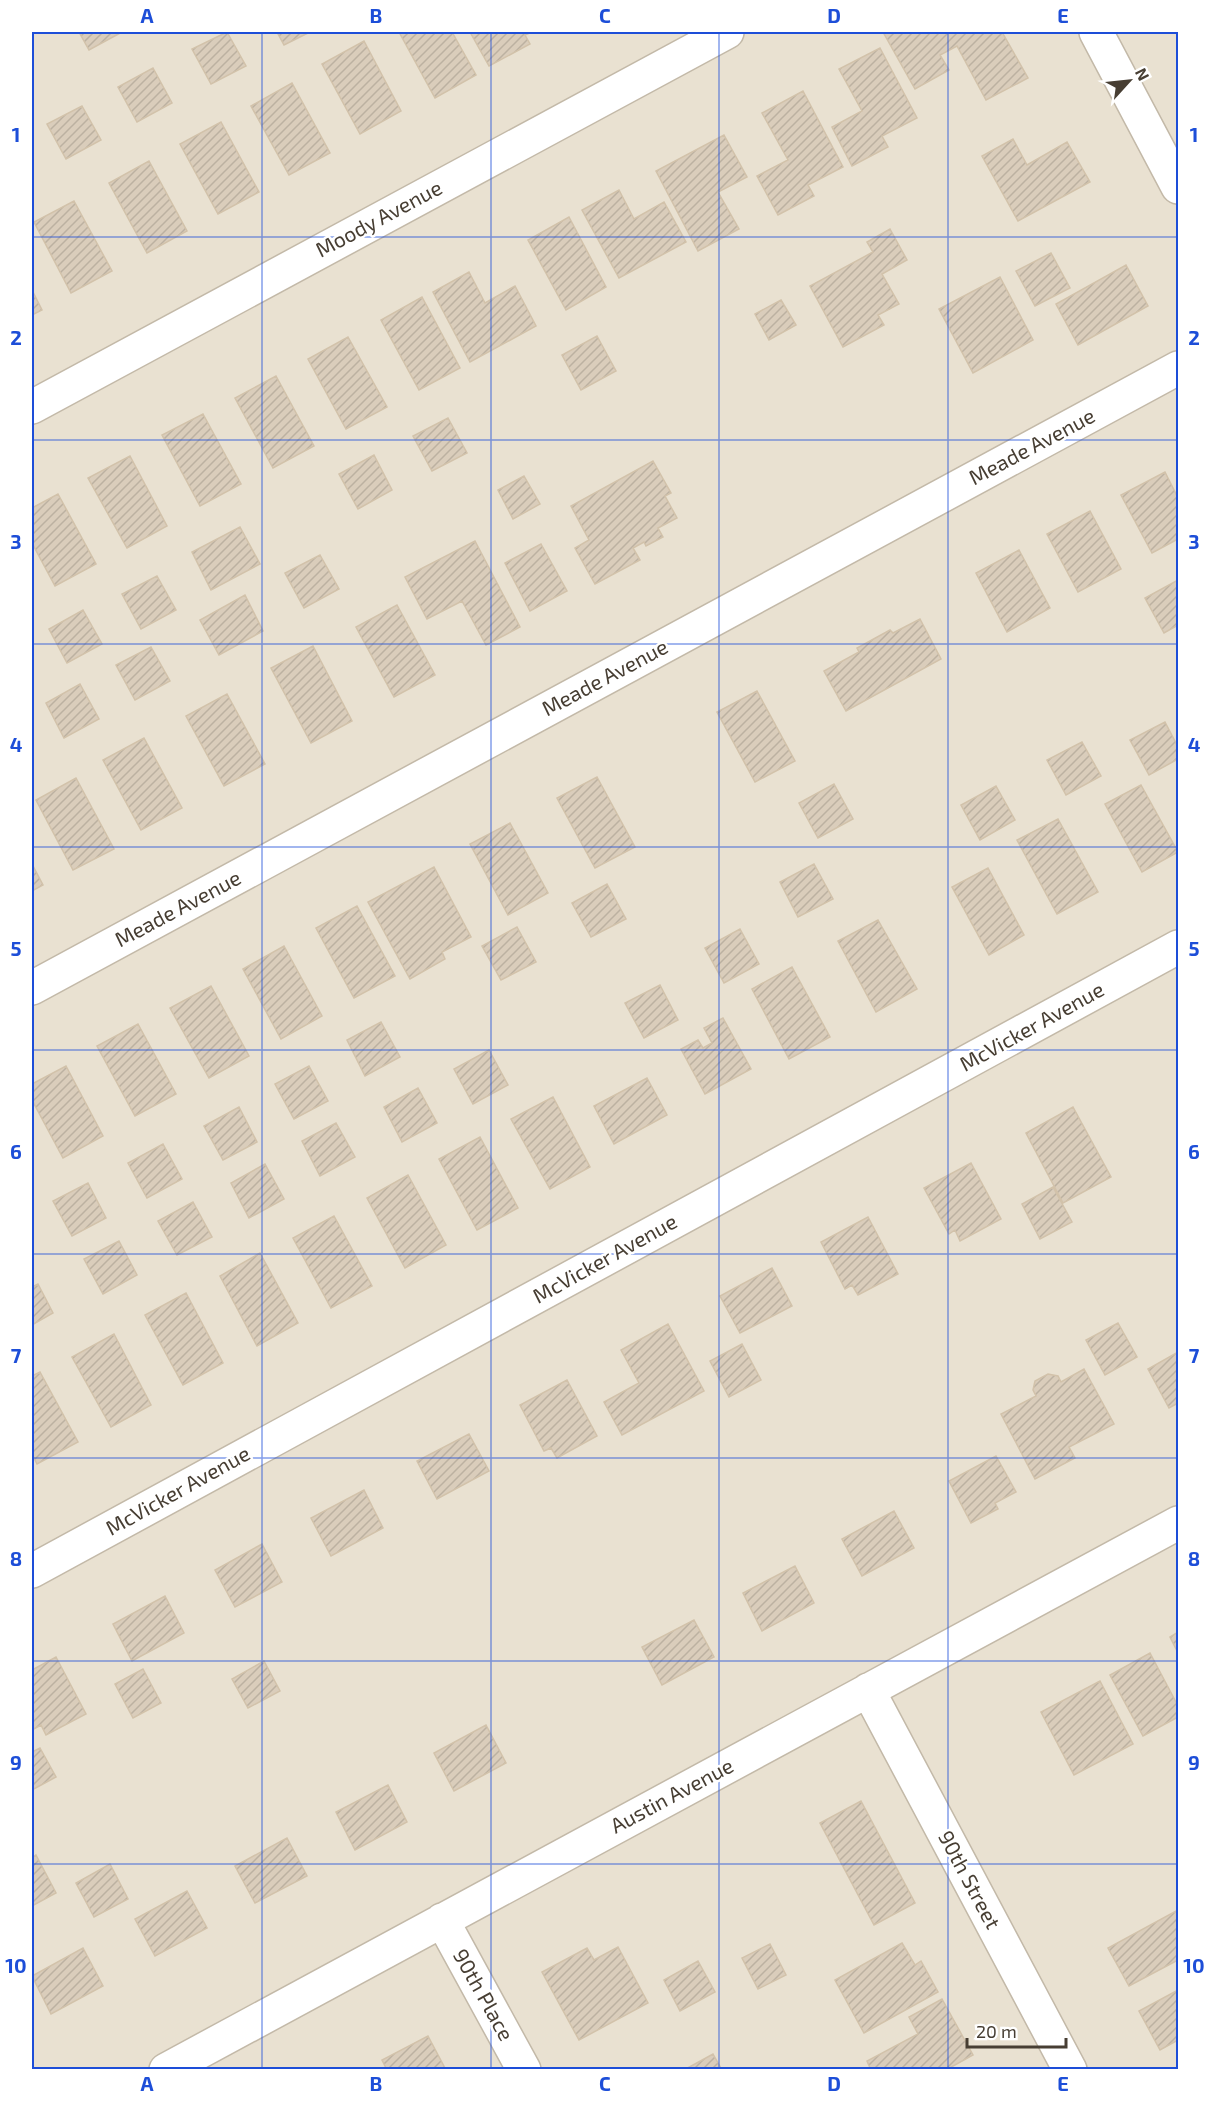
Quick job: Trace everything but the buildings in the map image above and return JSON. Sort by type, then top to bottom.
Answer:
[{"type":"street","name":"Moody Avenue","points":[[32,407],[727,32]]},
{"type":"street","points":[[1096,32],[1179,187]]},
{"type":"street","name":"Meade Avenue","points":[[32,988],[1179,368]]},
{"type":"street","name":"McVicker Avenue","points":[[32,1571],[1179,947]]},
{"type":"street","name":"Austin Avenue","points":[[166,2070],[1179,1522]]},
{"type":"street","name":"90th Street","points":[[868,1690],[1070,2070]]},
{"type":"street","name":"90th Place","points":[[442,1920],[524,2070]]},
{"type":"shaded area","points":[[32,32],[1178,32],[1178,2069],[32,2069]]}]
